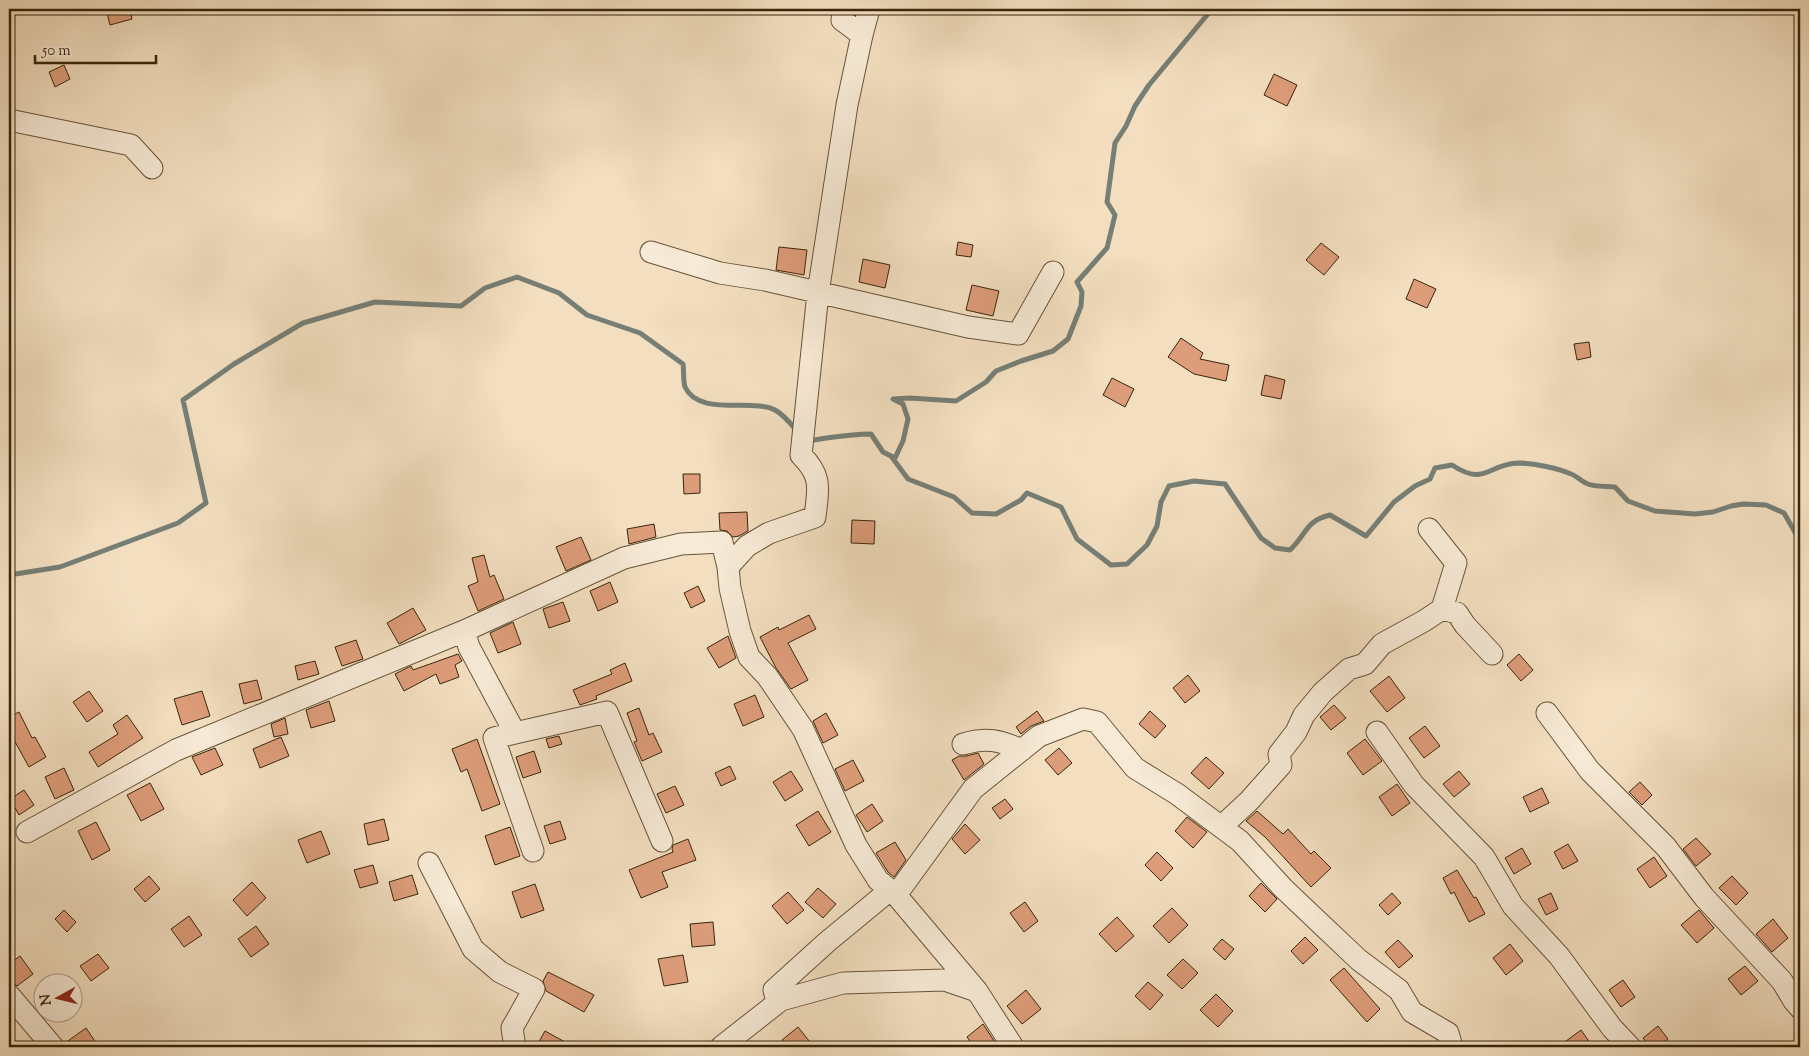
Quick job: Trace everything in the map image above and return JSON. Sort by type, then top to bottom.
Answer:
[{"type":"street","points":[[843,9],[842,20],[862,35]]},
{"type":"street","points":[[728,566],[747,546],[769,533],[815,517],[819,484],[811,465],[801,456],[818,293],[847,105],[869,9]]},
{"type":"street","points":[[9,120],[131,145],[152,168]]},
{"type":"street","points":[[651,252],[720,272],[765,280],[968,327],[1018,334],[1053,272]]},
{"type":"street","points":[[1221,827],[1249,801],[1281,765],[1279,754],[1296,732],[1304,716],[1323,692],[1349,669],[1365,664],[1382,644],[1442,609],[1456,563],[1429,530]]},
{"type":"street","points":[[27,832],[176,750],[464,632],[624,558],[681,544],[722,542],[740,631],[749,657],[766,676],[803,729],[856,845],[878,880],[893,892],[977,991],[1013,1047]]},
{"type":"street","points":[[1442,609],[1458,613],[1465,625],[1492,654]]},
{"type":"street","points":[[464,632],[469,647],[515,732]]},
{"type":"street","points":[[534,851],[494,738],[607,712],[662,841]]},
{"type":"street","points":[[1547,713],[1590,771],[1666,847],[1704,897],[1782,981],[1800,1008]]},
{"type":"street","points":[[777,1003],[774,990],[827,942],[893,892],[972,789],[1039,736],[1083,719],[1097,722],[1135,768],[1177,794],[1240,841],[1283,888],[1360,960],[1399,990],[1412,1012],[1448,1033],[1452,1047]]},
{"type":"street","points":[[1377,732],[1414,784],[1484,857],[1513,906],[1559,956],[1612,1028],[1630,1047]]},
{"type":"street","points":[[963,744],[978,740],[1003,741],[1022,750]]},
{"type":"street","points":[[429,863],[473,949],[500,972],[534,989],[512,1028],[514,1047]]},
{"type":"street","points":[[721,1047],[781,1000],[842,982],[945,980],[977,991]]},
{"type":"street","points":[[9,994],[53,1047]]},
{"type":"building","points":[[106,9],[130,9],[132,19],[110,25]]},
{"type":"building","points":[[64,65],[70,79],[55,87],[49,72]]},
{"type":"building","points":[[1274,74],[1297,85],[1287,106],[1264,95]]},
{"type":"building","points":[[958,242],[973,245],[971,257],[956,255]]},
{"type":"building","points":[[1321,243],[1339,257],[1324,275],[1306,260]]},
{"type":"building","points":[[779,247],[807,250],[804,275],[776,270]]},
{"type":"building","points":[[863,259],[890,265],[885,288],[859,282]]},
{"type":"building","points":[[1414,279],[1436,289],[1427,308],[1406,299]]},
{"type":"building","points":[[972,285],[999,291],[993,316],[966,310]]},
{"type":"building","points":[[1181,338],[1203,353],[1200,359],[1229,365],[1226,381],[1194,374],[1168,357]]},
{"type":"building","points":[[1589,342],[1591,357],[1577,360],[1574,344]]},
{"type":"building","points":[[1265,375],[1285,380],[1281,399],[1261,395]]},
{"type":"building","points":[[1112,378],[1134,389],[1125,407],[1103,395]]},
{"type":"building","points":[[683,474],[700,474],[700,493],[684,494]]},
{"type":"building","points":[[747,512],[748,531],[733,537],[727,531],[720,530],[719,513]]},
{"type":"building","points":[[852,520],[875,521],[874,544],[851,543]]},
{"type":"building","points":[[654,524],[656,537],[629,544],[627,529]]},
{"type":"building","points":[[581,537],[591,560],[566,571],[556,547]]},
{"type":"building","points":[[484,555],[490,577],[494,575],[504,599],[478,611],[468,586],[478,582],[472,558]]},
{"type":"building","points":[[610,582],[618,602],[598,611],[590,591]]},
{"type":"building","points":[[698,586],[705,601],[691,608],[684,593]]},
{"type":"building","points":[[563,602],[570,621],[549,628],[543,609]]},
{"type":"building","points":[[413,608],[426,630],[399,644],[387,623]]},
{"type":"building","points":[[809,615],[816,629],[788,643],[808,680],[791,689],[776,668],[760,637],[778,627],[779,630]]},
{"type":"building","points":[[513,622],[521,644],[498,653],[490,633]]},
{"type":"building","points":[[728,636],[736,658],[719,668],[707,648]]},
{"type":"building","points":[[356,640],[363,659],[342,666],[335,647]]},
{"type":"building","points":[[458,654],[462,661],[455,665],[459,677],[440,684],[436,674],[404,691],[395,674],[411,666],[413,670]]},
{"type":"building","points":[[1519,654],[1533,670],[1521,681],[1507,665]]},
{"type":"building","points":[[315,661],[319,674],[298,680],[295,666]]},
{"type":"building","points":[[625,663],[632,681],[596,696],[597,699],[580,705],[573,690],[612,674],[610,670]]},
{"type":"building","points":[[1188,675],[1200,691],[1185,703],[1173,688]]},
{"type":"building","points":[[1389,676],[1405,698],[1387,712],[1370,691]]},
{"type":"building","points":[[257,680],[262,699],[244,704],[239,684]]},
{"type":"building","points":[[89,691],[103,711],[87,722],[73,702]]},
{"type":"building","points":[[202,691],[210,716],[182,725],[174,699]]},
{"type":"building","points":[[755,695],[764,717],[743,726],[734,704]]},
{"type":"building","points":[[329,701],[335,721],[311,728],[306,710]]},
{"type":"building","points":[[1334,705],[1346,718],[1331,730],[1320,717]]},
{"type":"building","points":[[639,708],[649,735],[653,733],[662,752],[642,761],[634,742],[637,741],[627,713]]},
{"type":"building","points":[[1037,711],[1044,721],[1031,726],[1021,734],[1016,727]]},
{"type":"building","points":[[1150,711],[1166,726],[1155,738],[1139,724]]},
{"type":"building","points":[[19,712],[32,738],[35,737],[46,757],[29,767],[9,731],[9,717]]},
{"type":"building","points":[[826,713],[838,735],[823,743],[813,721]]},
{"type":"building","points":[[127,715],[143,738],[98,767],[89,752],[118,734],[113,725]]},
{"type":"building","points":[[285,718],[288,734],[274,737],[271,724]]},
{"type":"building","points":[[1425,726],[1440,746],[1424,758],[1409,738]]},
{"type":"building","points":[[559,736],[562,744],[549,748],[546,739]]},
{"type":"building","points":[[281,737],[289,756],[260,768],[253,749]]},
{"type":"building","points":[[477,739],[500,804],[482,811],[467,769],[461,772],[452,749]]},
{"type":"building","points":[[1365,739],[1382,761],[1363,775],[1347,753]]},
{"type":"building","points":[[215,748],[223,765],[201,775],[192,757]]},
{"type":"building","points":[[1059,748],[1072,763],[1058,775],[1045,760]]},
{"type":"building","points":[[534,751],[541,772],[523,778],[516,757]]},
{"type":"building","points":[[978,753],[984,764],[964,780],[952,760],[959,756]]},
{"type":"building","points":[[1206,757],[1224,773],[1209,789],[1191,773]]},
{"type":"building","points":[[853,760],[864,781],[845,791],[835,769]]},
{"type":"building","points":[[730,766],[736,779],[721,786],[715,773]]},
{"type":"building","points":[[64,768],[74,790],[55,799],[45,777]]},
{"type":"building","points":[[791,771],[803,790],[785,801],[773,782]]},
{"type":"building","points":[[1459,771],[1470,784],[1454,797],[1443,784]]},
{"type":"building","points":[[1640,782],[1652,795],[1642,805],[1629,792]]},
{"type":"building","points":[[150,783],[164,809],[141,821],[127,795]]},
{"type":"building","points":[[1397,784],[1410,803],[1392,816],[1379,797]]},
{"type":"building","points":[[675,786],[684,805],[666,813],[657,794]]},
{"type":"building","points":[[1542,788],[1549,803],[1530,812],[1523,797]]},
{"type":"building","points":[[24,790],[34,805],[19,815],[10,799]]},
{"type":"building","points":[[1005,799],[1013,809],[1000,819],[992,808]]},
{"type":"building","points":[[872,804],[883,821],[867,832],[856,815]]},
{"type":"building","points":[[818,811],[831,832],[809,846],[796,825]]},
{"type":"building","points":[[1257,811],[1283,834],[1288,829],[1311,854],[1314,851],[1331,868],[1311,887],[1265,837],[1246,821]]},
{"type":"building","points":[[1187,817],[1207,832],[1193,848],[1175,831]]},
{"type":"building","points":[[384,819],[389,840],[368,845],[364,824]]},
{"type":"building","points":[[560,821],[566,839],[550,844],[544,826]]},
{"type":"building","points":[[96,822],[110,850],[92,860],[78,831]]},
{"type":"building","points":[[965,824],[980,840],[965,854],[952,839]]},
{"type":"building","points":[[510,827],[520,856],[495,865],[485,836]]},
{"type":"building","points":[[321,831],[330,854],[307,863],[298,840]]},
{"type":"building","points":[[1696,838],[1711,854],[1696,866],[1683,849]]},
{"type":"building","points":[[688,839],[696,860],[662,872],[668,887],[641,898],[629,870],[673,852],[673,845]]},
{"type":"building","points":[[895,842],[906,860],[894,877],[888,872],[876,853]]},
{"type":"building","points":[[1568,844],[1578,861],[1563,869],[1554,852]]},
{"type":"building","points":[[1522,848],[1531,864],[1514,874],[1505,858]]},
{"type":"building","points":[[1157,852],[1173,868],[1161,881],[1145,865]]},
{"type":"building","points":[[1654,857],[1667,876],[1650,888],[1637,869]]},
{"type":"building","points":[[373,865],[378,883],[360,888],[354,870]]},
{"type":"building","points":[[1457,870],[1474,898],[1476,897],[1485,914],[1469,922],[1454,892],[1451,894],[1443,878]]},
{"type":"building","points":[[412,875],[418,894],[394,901],[389,882]]},
{"type":"building","points":[[149,876],[160,889],[145,902],[134,889]]},
{"type":"building","points":[[1732,876],[1748,893],[1736,905],[1719,888]]},
{"type":"building","points":[[252,882],[266,898],[247,916],[233,900]]},
{"type":"building","points":[[1261,883],[1277,899],[1265,912],[1249,896]]},
{"type":"building","points":[[535,884],[544,910],[521,918],[512,892]]},
{"type":"building","points":[[818,888],[836,904],[823,918],[805,902]]},
{"type":"building","points":[[788,892],[804,910],[787,924],[772,906]]},
{"type":"building","points":[[1392,893],[1401,903],[1388,915],[1379,905]]},
{"type":"building","points":[[1551,893],[1558,909],[1546,915],[1538,899]]},
{"type":"building","points":[[1025,902],[1038,921],[1024,932],[1010,913]]},
{"type":"building","points":[[1172,908],[1188,925],[1169,943],[1153,926]]},
{"type":"building","points":[[64,910],[76,922],[67,932],[55,919]]},
{"type":"building","points":[[1699,910],[1714,928],[1697,943],[1681,925]]},
{"type":"building","points":[[189,916],[202,935],[184,947],[171,929]]},
{"type":"building","points":[[1117,917],[1134,936],[1116,952],[1099,934]]},
{"type":"building","points":[[1773,919],[1788,938],[1772,952],[1756,934]]},
{"type":"building","points":[[713,922],[715,945],[692,947],[690,924]]},
{"type":"building","points":[[256,926],[269,944],[251,957],[238,939]]},
{"type":"building","points":[[1305,937],[1318,950],[1303,964],[1291,951]]},
{"type":"building","points":[[1222,939],[1234,949],[1225,960],[1213,949]]},
{"type":"building","points":[[1398,940],[1413,956],[1399,968],[1385,952]]},
{"type":"building","points":[[1510,944],[1523,961],[1506,975],[1493,958]]},
{"type":"building","points":[[98,954],[109,968],[91,981],[80,966]]},
{"type":"building","points":[[683,955],[688,982],[664,986],[658,959]]},
{"type":"building","points":[[20,956],[33,974],[17,986],[9,978],[9,964]]},
{"type":"building","points":[[1183,959],[1198,973],[1182,989],[1167,975]]},
{"type":"building","points":[[1745,966],[1758,981],[1741,995],[1728,979]]},
{"type":"building","points":[[1344,968],[1380,1009],[1367,1022],[1330,980]]},
{"type":"building","points":[[548,972],[594,995],[584,1012],[546,991],[543,981]]},
{"type":"building","points":[[1623,980],[1635,997],[1621,1007],[1609,990]]},
{"type":"building","points":[[1148,982],[1163,995],[1150,1010],[1135,996]]},
{"type":"building","points":[[1026,990],[1041,1009],[1022,1024],[1007,1006]]},
{"type":"building","points":[[1216,994],[1233,1011],[1218,1027],[1200,1010]]},
{"type":"building","points":[[983,1024],[998,1047],[974,1047],[967,1037]]},
{"type":"building","points":[[1658,1026],[1668,1039],[1658,1047],[1650,1047],[1643,1038]]},
{"type":"building","points":[[798,1027],[814,1047],[788,1047],[782,1040]]},
{"type":"building","points":[[86,1028],[99,1047],[65,1047],[65,1043]]},
{"type":"building","points":[[1581,1030],[1593,1047],[1558,1047]]},
{"type":"building","points":[[545,1031],[574,1047],[536,1047]]},
{"type":"waterway","points":[[806,441],[847,435],[871,434],[883,452],[895,458],[903,441],[908,419],[903,404],[893,399],[910,398],[956,401],[986,382],[996,371],[1053,351],[1068,339],[1081,306],[1082,292],[1077,282],[1107,248],[1115,215],[1107,202],[1115,143],[1149,85],[1212,9]]},
{"type":"waterway","points":[[9,575],[60,567],[178,523],[206,503],[183,400],[234,364],[303,323],[375,302],[461,306],[485,288],[517,277],[559,293],[587,315],[640,333],[683,364],[685,387],[692,396],[702,402],[765,407],[775,410],[797,431]]},
{"type":"waterway","points":[[891,456],[908,479],[954,497],[972,513],[996,514],[1021,500],[1027,493],[1061,507],[1077,539],[1111,565],[1127,564],[1147,545],[1157,526],[1161,502],[1169,486],[1194,481],[1225,484],[1261,538],[1275,548],[1290,550],[1311,524],[1330,515],[1366,536],[1394,502],[1415,486],[1430,479],[1435,468],[1452,465],[1472,474],[1486,473],[1508,464],[1518,463],[1552,468],[1573,475],[1591,485],[1615,487],[1628,501],[1655,511],[1695,514],[1713,512],[1743,504],[1766,505],[1784,513],[1800,541]]}]
